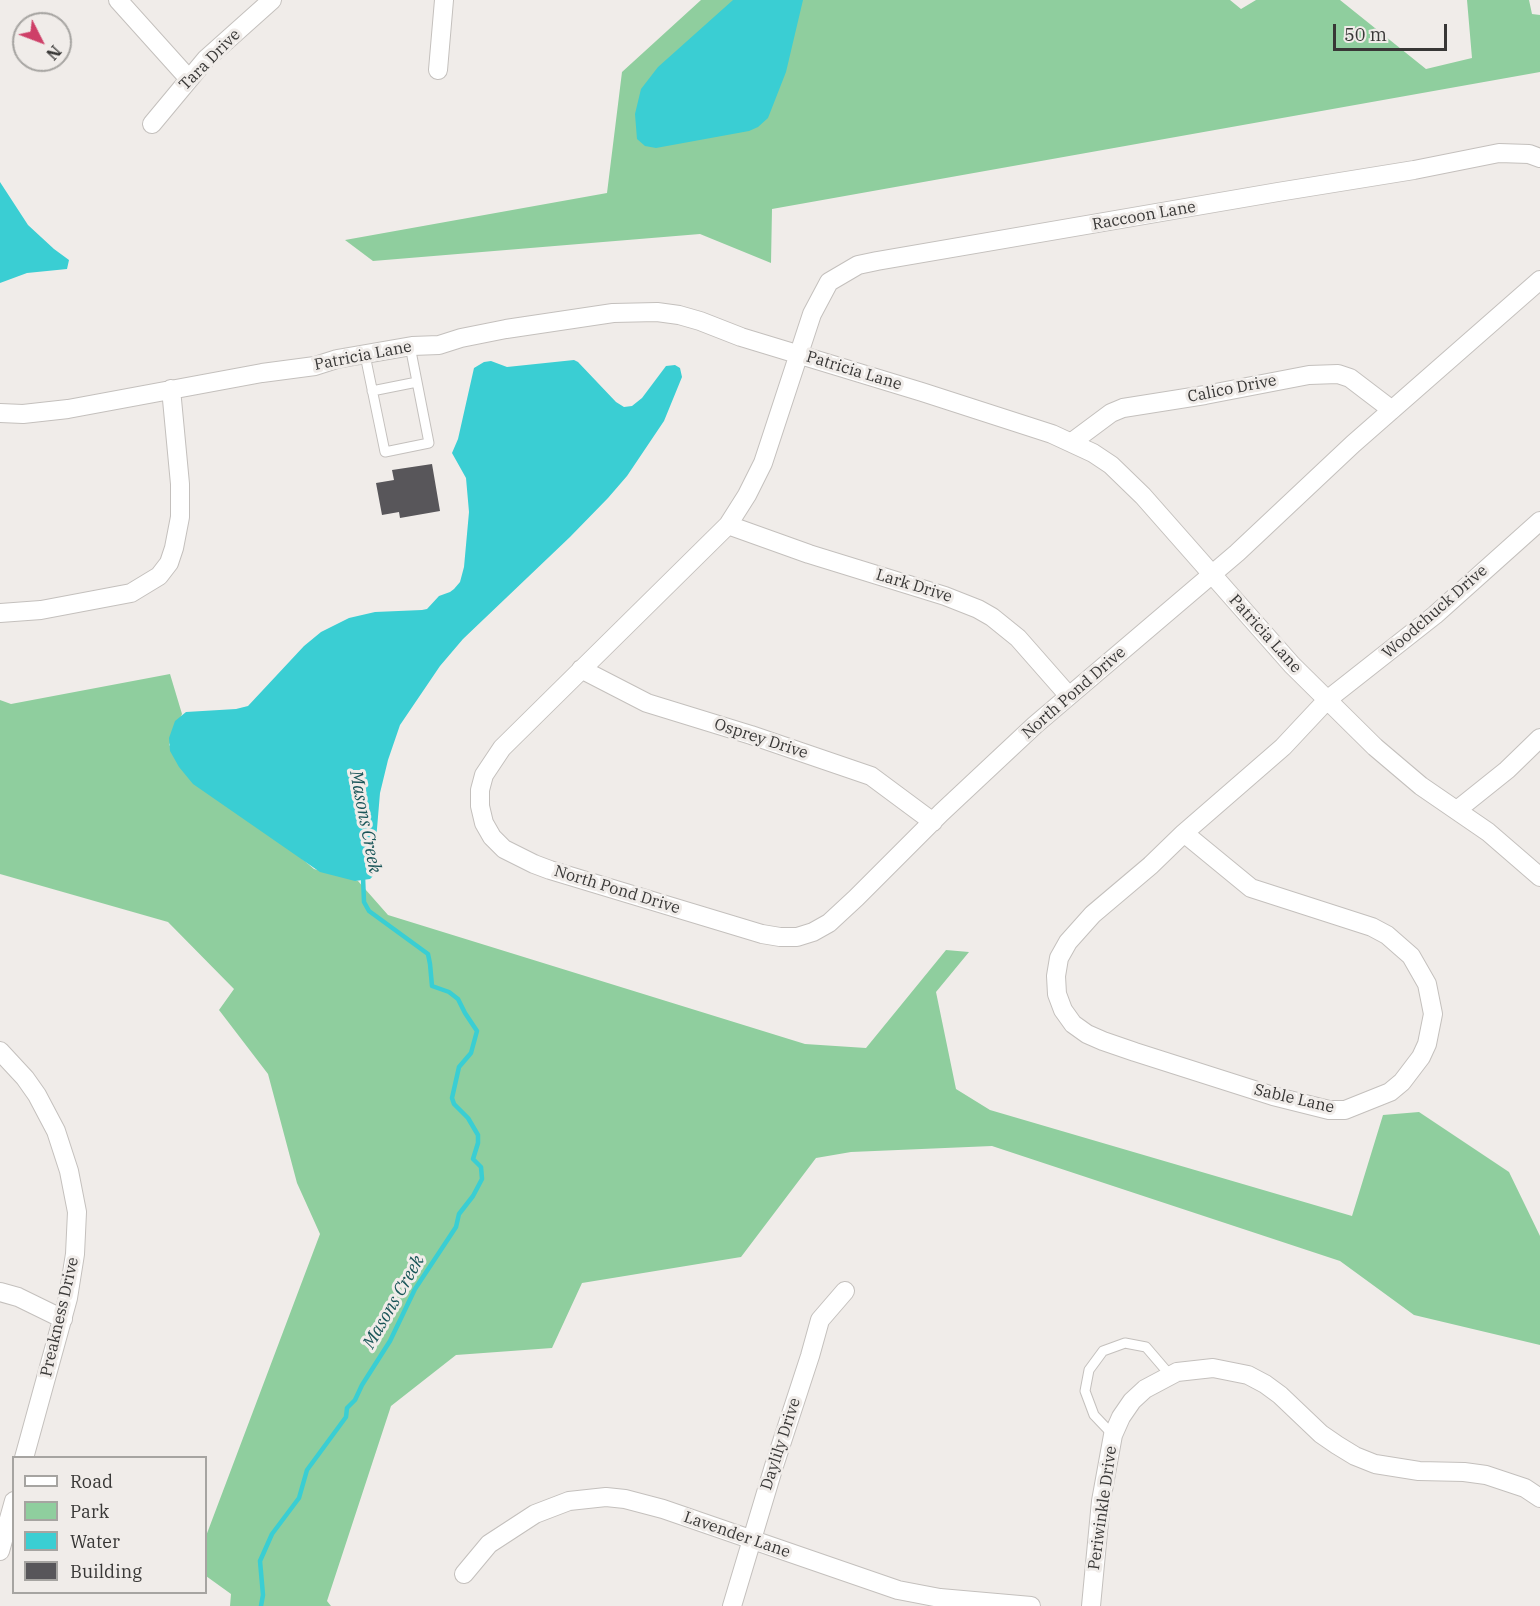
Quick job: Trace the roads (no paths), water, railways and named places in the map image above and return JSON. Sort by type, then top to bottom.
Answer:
[{"type":"street","points":[[118,0],[189,79]]},
{"type":"street","name":"Tara Drive","points":[[152,124],[206,59],[272,0]]},
{"type":"street","points":[[438,70],[444,0]]},
{"type":"street","name":"Raccoon Lane","points":[[799,354],[812,314],[829,282],[858,265],[1405,172],[1499,153],[1529,154],[1540,158]]},
{"type":"street","points":[[1210,574],[1540,280]]},
{"type":"street","name":"Patricia Lane","points":[[0,413],[46,412],[279,370],[315,366],[410,346],[440,345],[506,329],[635,311],[679,315],[741,337],[1072,442],[1102,459],[1128,480],[1292,665],[1327,700],[1406,774],[1504,844],[1540,877]]},
{"type":"street","name":"North Pond Drive","points":[[799,354],[763,463],[728,525],[502,748],[484,774],[480,806],[484,823],[492,837],[504,849],[534,864],[762,934],[797,937],[813,932],[829,923],[972,783],[1210,574]]},
{"type":"street","name":"Calico Drive","points":[[1072,442],[1111,412],[1123,408],[1324,373],[1350,378],[1392,410]]},
{"type":"street","points":[[0,613],[40,610],[131,593],[159,576],[169,563],[180,517],[180,484],[171,389]]},
{"type":"street","name":"Woodchuck Drive","points":[[1327,700],[1434,615],[1540,521]]},
{"type":"street","name":"Lark Drive","points":[[728,525],[808,554],[945,596],[978,609],[1018,638],[1069,696]]},
{"type":"street","name":"Osprey Drive","points":[[581,669],[647,703],[872,776],[933,822]]},
{"type":"street","name":"Sable Lane","points":[[1184,833],[1251,888],[1372,927],[1388,935],[1411,956],[1428,984],[1432,1014],[1427,1044],[1417,1064],[1402,1082],[1390,1092],[1346,1110],[1329,1110],[1273,1096],[1095,1037],[1073,1024],[1062,1010],[1057,994],[1056,976],[1059,958],[1068,942],[1093,914],[1150,865],[1184,833],[1283,747],[1327,700]]},
{"type":"street","points":[[1457,810],[1507,770],[1540,738]]},
{"type":"street","name":"Preakness Drive","points":[[0,1051],[25,1078],[56,1131],[69,1171],[77,1212],[72,1276],[63,1319],[25,1456]]},
{"type":"street","name":"Daylily Drive","points":[[732,1606],[810,1356],[819,1320],[845,1291]]},
{"type":"street","points":[[0,1292],[18,1297],[63,1319]]},
{"type":"street","name":"Periwinkle Drive","points":[[1091,1606],[1101,1501],[1113,1435],[1121,1416],[1132,1401],[1145,1389],[1170,1375],[1195,1369],[1213,1368],[1248,1376],[1265,1384],[1321,1434],[1355,1456],[1397,1469],[1486,1475],[1524,1488],[1540,1498]]},
{"type":"street","name":"Lavender Lane","points":[[465,1574],[489,1544],[535,1514],[569,1501],[588,1497],[606,1497],[644,1504],[898,1590],[940,1598],[1031,1606]]},
{"type":"street","points":[[0,1551],[12,1508]]},
{"type":"lane","points":[[365,355],[385,452],[429,443],[410,346]]},
{"type":"lane","points":[[372,391],[417,382]]},
{"type":"lane","points":[[1113,1435],[1094,1414],[1085,1391],[1089,1370],[1103,1351],[1125,1343],[1146,1347],[1170,1375]]},
{"type":"water","points":[[733,0],[803,0],[786,72],[768,118],[749,131],[656,148],[645,146],[637,139],[635,114],[641,89],[658,67]]},
{"type":"water","points":[[0,182],[28,225],[69,260],[67,269],[27,273],[0,283]]},
{"type":"water","points":[[574,360],[616,402],[624,407],[632,406],[642,398],[666,366],[675,365],[680,368],[682,377],[664,421],[627,476],[570,537],[463,639],[440,666],[400,725],[380,793],[373,876],[370,879],[355,881],[320,872],[193,784],[170,751],[169,738],[175,721],[186,712],[236,709],[248,706],[304,646],[321,632],[349,618],[375,612],[427,609],[439,596],[454,589],[460,582],[464,567],[469,512],[466,478],[452,453],[458,439],[474,368],[491,361],[507,367]]},
{"type":"waterway","name":"Masons Creek","points":[[261,1606],[263,1595],[260,1561],[272,1534],[299,1498],[307,1470],[346,1417],[347,1408],[355,1400],[390,1341],[415,1289],[456,1227],[459,1214],[473,1196],[482,1179],[481,1167],[473,1159],[478,1135],[468,1118],[454,1104],[452,1098],[459,1067],[471,1053],[477,1031],[458,999],[449,992],[432,986],[428,954],[369,911],[364,902],[363,877]]}]
